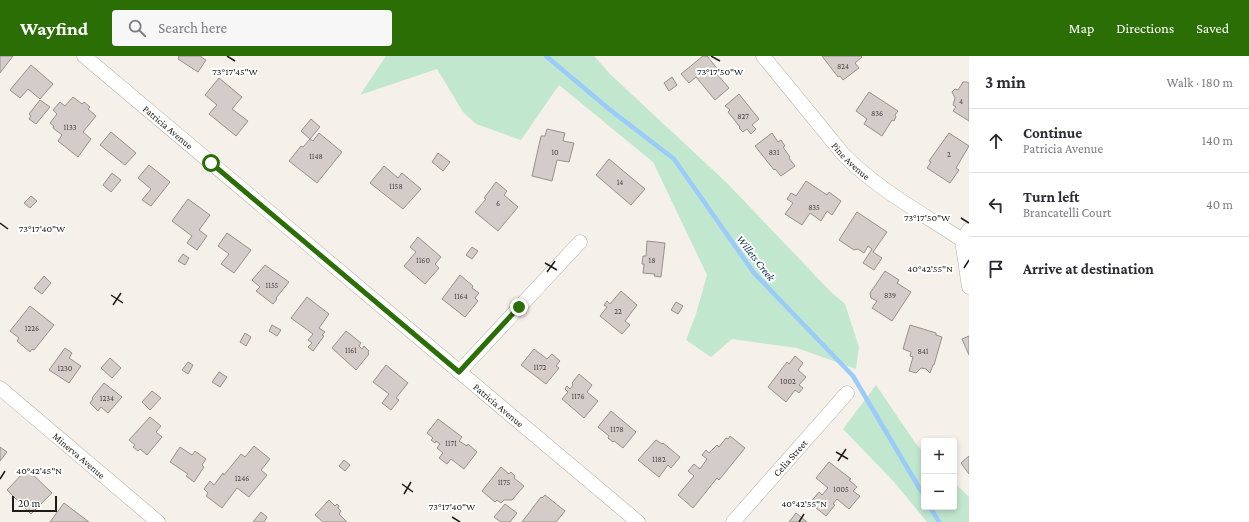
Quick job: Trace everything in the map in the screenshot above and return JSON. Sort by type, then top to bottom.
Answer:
[{"type":"street","name":"Patricia Avenue","points":[[84,56],[638,522]]},
{"type":"street","name":"Pine Avenue","points":[[763,56],[854,166],[881,186],[966,235]]},
{"type":"street","points":[[966,235],[969,287]]},
{"type":"street","points":[[459,372],[580,242]]},
{"type":"street","name":"Minerva Avenue","points":[[0,388],[158,522]]},
{"type":"street","name":"Celia Street","points":[[733,522],[848,393]]},
{"type":"green space","points":[[386,56],[594,56],[610,74],[727,183],[830,291],[845,304],[859,347],[856,369],[797,348],[732,339],[711,357],[686,340],[696,314],[707,275],[653,162],[559,85],[521,140],[476,124],[463,112],[437,69],[360,95]]},
{"type":"green space","points":[[876,385],[921,450],[921,510],[957,510],[957,485],[969,497],[969,522],[927,522],[895,483],[843,429]]},
{"type":"building","points":[[0,56],[13,56],[0,73]]},
{"type":"building","points":[[178,56],[201,56],[206,60],[198,72],[178,59]]},
{"type":"building","points":[[703,56],[707,56],[719,71],[716,73],[729,88],[715,100],[696,77],[689,83],[681,74]]},
{"type":"building","points":[[822,56],[862,57],[855,63],[859,68],[843,80],[840,76],[838,77]]},
{"type":"building","points":[[31,65],[53,84],[40,99],[28,89],[20,98],[10,90]]},
{"type":"building","points":[[672,77],[677,85],[669,91],[664,83]]},
{"type":"building","points":[[219,78],[242,97],[232,109],[248,121],[236,136],[209,114],[217,105],[205,95]]},
{"type":"building","points":[[963,82],[969,83],[969,121],[953,111],[956,107],[953,105],[955,98],[952,92],[955,89],[958,90]]},
{"type":"building","points":[[869,92],[898,111],[895,115],[896,117],[894,121],[892,120],[882,136],[864,124],[867,119],[856,111]]},
{"type":"building","points":[[739,94],[759,119],[752,125],[756,129],[751,134],[747,129],[743,132],[739,128],[740,127],[728,112],[730,110],[725,106]]},
{"type":"building","points":[[73,97],[82,104],[84,102],[90,107],[88,109],[96,116],[83,132],[91,139],[78,157],[58,141],[62,135],[53,128],[54,126],[50,123],[57,114],[53,110],[60,102],[65,106]]},
{"type":"building","points":[[40,100],[50,107],[36,124],[29,119],[31,116],[29,114]]},
{"type":"building","points":[[311,119],[320,127],[310,139],[301,131]]},
{"type":"building","points":[[547,129],[565,133],[563,141],[574,143],[569,162],[557,160],[552,181],[532,176],[541,136],[545,136]]},
{"type":"building","points":[[111,132],[136,153],[125,165],[100,145]]},
{"type":"building","points":[[319,133],[342,152],[317,183],[289,161],[301,146],[303,147],[310,139],[313,141]]},
{"type":"building","points":[[772,133],[778,142],[781,140],[785,146],[783,147],[795,166],[781,176],[775,169],[774,170],[755,146]]},
{"type":"building","points":[[949,133],[969,146],[956,168],[959,170],[950,183],[927,168],[931,162],[929,161]]},
{"type":"building","points":[[438,153],[450,162],[443,171],[432,162]]},
{"type":"building","points":[[609,159],[645,189],[631,205],[596,175]]},
{"type":"building","points":[[149,165],[170,182],[151,206],[142,200],[151,189],[138,178]]},
{"type":"building","points":[[384,166],[398,178],[402,173],[421,189],[403,209],[370,183]]},
{"type":"building","points":[[112,173],[121,180],[111,192],[103,185]]},
{"type":"building","points":[[806,181],[827,195],[829,192],[841,201],[832,215],[827,211],[821,221],[810,213],[802,225],[785,214],[793,203],[787,199],[791,193],[796,196]]},
{"type":"building","points":[[496,182],[507,191],[504,195],[518,207],[498,231],[475,212],[486,199],[484,198]]},
{"type":"building","points":[[31,196],[37,201],[30,208],[24,203]]},
{"type":"building","points":[[188,199],[210,215],[199,230],[207,236],[197,250],[187,243],[192,236],[172,221]]},
{"type":"building","points":[[857,212],[887,232],[873,252],[882,258],[874,270],[863,263],[872,249],[868,246],[864,253],[858,249],[854,250],[839,240]]},
{"type":"building","points":[[227,233],[251,250],[234,273],[221,264],[229,254],[218,246]]},
{"type":"building","points":[[418,237],[441,257],[435,264],[439,268],[425,284],[404,266],[416,252],[410,247]]},
{"type":"building","points":[[647,241],[665,243],[661,277],[654,276],[655,274],[643,273],[643,256],[646,256]]},
{"type":"building","points":[[472,247],[478,251],[472,259],[466,255]]},
{"type":"building","points":[[183,254],[189,258],[185,265],[178,261]]},
{"type":"building","points":[[265,265],[289,282],[273,304],[256,291],[260,287],[252,280]]},
{"type":"building","points":[[885,271],[899,280],[897,283],[911,292],[892,321],[872,308],[877,301],[871,298],[870,293]]},
{"type":"building","points":[[460,275],[479,293],[475,298],[478,301],[465,317],[442,299]]},
{"type":"building","points":[[44,276],[51,283],[42,294],[34,288]]},
{"type":"building","points":[[621,291],[637,305],[625,321],[630,325],[622,334],[600,316],[607,307],[604,305],[607,301],[610,304]]},
{"type":"building","points":[[307,297],[329,314],[319,328],[325,332],[322,335],[324,336],[313,351],[308,347],[312,343],[308,340],[313,334],[291,318]]},
{"type":"building","points":[[676,302],[683,306],[678,314],[671,310]]},
{"type":"building","points":[[30,306],[54,325],[34,350],[32,349],[30,352],[17,341],[19,338],[10,331]]},
{"type":"building","points":[[272,325],[281,330],[277,336],[269,331]]},
{"type":"building","points":[[910,325],[936,333],[936,335],[942,337],[934,365],[930,373],[926,369],[921,368],[916,373],[909,371],[913,357],[910,356],[911,352],[903,349]]},
{"type":"building","points":[[346,331],[361,343],[359,346],[362,349],[364,346],[369,351],[369,354],[356,370],[332,348]]},
{"type":"building","points":[[245,333],[251,337],[246,346],[240,342]]},
{"type":"building","points":[[969,336],[969,355],[962,339]]},
{"type":"building","points":[[65,348],[72,353],[69,358],[81,366],[69,383],[49,370]]},
{"type":"building","points":[[534,349],[547,359],[552,354],[560,361],[556,366],[559,368],[546,384],[521,365]]},
{"type":"building","points":[[795,356],[803,363],[798,370],[806,377],[799,385],[803,388],[799,393],[795,390],[786,402],[768,387],[787,362],[789,364]]},
{"type":"building","points":[[110,358],[121,368],[112,378],[101,368]]},
{"type":"building","points":[[188,362],[193,365],[188,374],[182,370]]},
{"type":"building","points":[[386,365],[408,383],[396,398],[399,400],[391,410],[382,403],[389,394],[373,382]]},
{"type":"building","points":[[219,372],[227,377],[220,387],[212,382]]},
{"type":"building","points":[[579,374],[592,385],[587,392],[598,401],[584,418],[562,399],[568,392],[565,389],[567,386],[570,389],[573,385],[572,383]]},
{"type":"building","points":[[104,383],[122,397],[108,413],[101,407],[98,411],[90,403],[93,399],[92,398]]},
{"type":"building","points":[[152,391],[161,398],[150,410],[142,402]]},
{"type":"building","points":[[611,411],[636,432],[623,448],[608,438],[609,436],[598,427]]},
{"type":"building","points":[[150,417],[161,426],[156,432],[162,437],[147,455],[140,449],[138,451],[133,447],[135,445],[129,440]]},
{"type":"building","points":[[438,419],[462,437],[459,441],[467,446],[468,444],[477,452],[464,469],[451,459],[447,464],[439,458],[443,453],[437,448],[440,444],[431,440],[433,438],[427,433]]},
{"type":"building","points":[[730,436],[745,448],[719,480],[717,478],[693,508],[678,495],[694,476],[688,471],[694,464],[700,469],[707,459],[702,455],[706,450],[709,453],[717,445],[719,447],[726,438],[728,439]]},
{"type":"building","points":[[656,440],[662,444],[663,443],[680,457],[671,468],[668,465],[659,477],[638,460]]},
{"type":"building","points":[[254,446],[270,459],[261,470],[267,475],[249,497],[237,488],[222,508],[206,496],[208,493],[204,489],[210,481],[214,485],[241,454],[245,457]]},
{"type":"building","points":[[0,447],[7,452],[0,461]]},
{"type":"building","points":[[180,447],[192,455],[195,451],[206,459],[202,465],[204,467],[194,482],[186,476],[188,474],[170,462]]},
{"type":"building","points":[[969,456],[969,474],[961,463]]},
{"type":"building","points":[[344,460],[350,465],[345,471],[339,466]]},
{"type":"building","points":[[829,462],[851,479],[849,480],[857,487],[853,491],[860,496],[849,509],[837,499],[833,504],[835,505],[826,516],[810,503],[819,492],[822,495],[828,488],[816,478]]},
{"type":"building","points":[[501,467],[509,474],[511,472],[515,476],[514,478],[524,486],[512,500],[504,500],[501,503],[497,500],[495,502],[482,491]]},
{"type":"building","points":[[27,469],[52,493],[31,514],[7,490]]},
{"type":"building","points":[[545,495],[565,511],[556,522],[522,522],[541,497],[542,498]]},
{"type":"building","points":[[329,500],[335,506],[337,504],[339,506],[338,508],[341,511],[339,514],[347,522],[323,522],[315,515]]},
{"type":"building","points":[[64,503],[89,522],[50,522]]},
{"type":"building","points":[[505,504],[517,513],[510,522],[501,522],[494,517]]},
{"type":"building","points":[[261,512],[267,517],[264,522],[253,522]]},
{"type":"building","points":[[796,513],[807,522],[789,522]]},
{"type":"waterway","name":"Willets Creek","points":[[546,56],[609,109],[674,159],[754,273],[853,376],[921,491]]},
{"type":"waterway","name":"Willets Creek","points":[[932,510],[939,522]]},
{"type":"route","points":[[211,163],[459,372],[519,307]]}]
